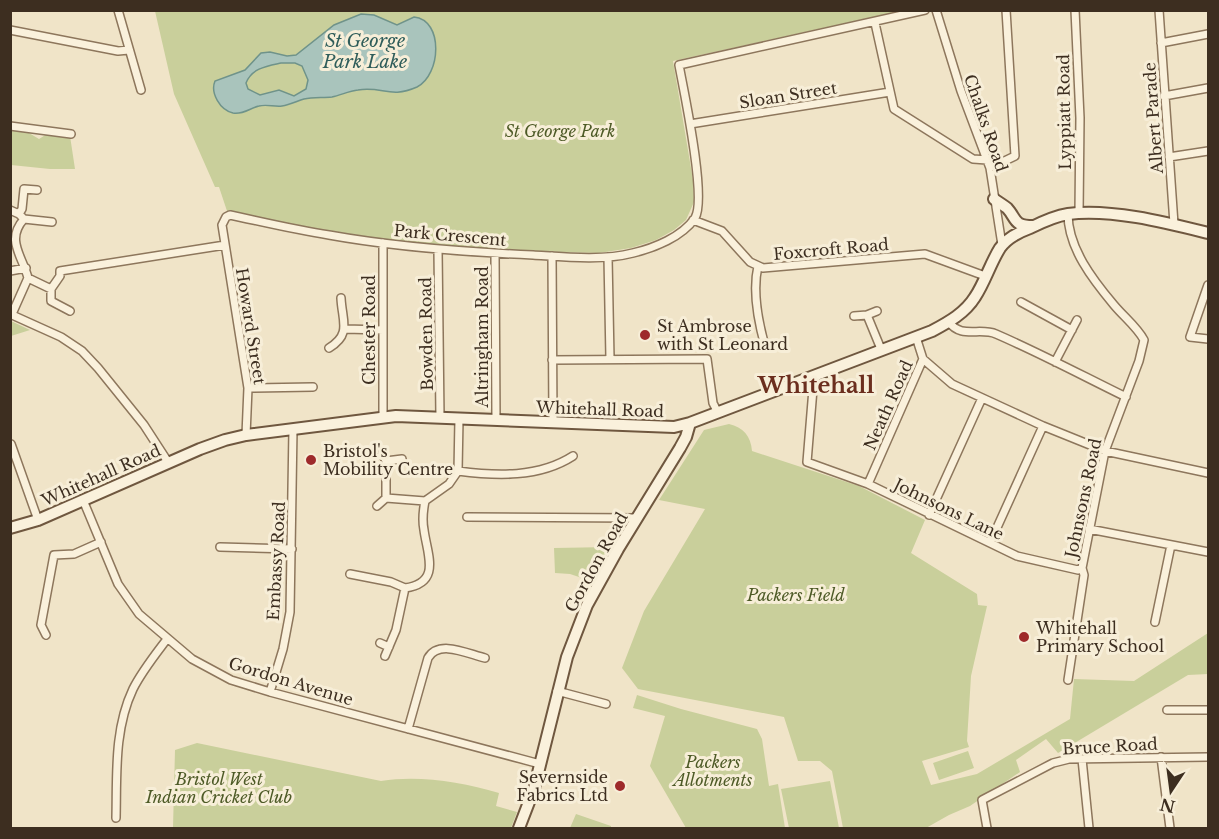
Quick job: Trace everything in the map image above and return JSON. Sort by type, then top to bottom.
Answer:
[{"type":"main road","points":[[994,199],[1008,209],[1012,218],[1017,222],[1033,226]]},
{"type":"main road","name":"Whitehall Road","points":[[10,528],[38,520],[168,462],[225,440],[246,435],[382,417],[440,417],[674,427],[718,413],[916,337],[949,322],[969,305],[980,290],[1002,245],[1016,234],[1033,226],[1073,214],[1132,217],[1209,232]]},
{"type":"main road","name":"Gordon Road","points":[[519,828],[534,789],[557,691],[573,639],[587,605],[680,448],[690,423]]},
{"type":"street","points":[[118,10],[141,90]]},
{"type":"street","points":[[693,220],[699,205],[690,124],[680,65],[925,10]]},
{"type":"street","name":"Chalks Road","points":[[936,10],[957,81],[988,164],[1002,245]]},
{"type":"street","points":[[874,23],[894,109],[973,159],[988,164],[1015,156],[1006,10]]},
{"type":"street","name":"Lyppiatt Road","points":[[1075,10],[1080,118],[1072,239],[1079,256],[1114,305],[1137,329]]},
{"type":"street","name":"Albert Parade","points":[[1159,10],[1174,224]]},
{"type":"street","points":[[10,30],[118,51],[129,50]]},
{"type":"street","points":[[1161,43],[1209,34]]},
{"type":"street","points":[[1164,96],[1209,88]]},
{"type":"street","name":"Sloan Street","points":[[690,124],[890,92]]},
{"type":"street","points":[[10,126],[71,134]]},
{"type":"street","points":[[1169,157],[1209,151]]},
{"type":"street","points":[[37,190],[24,189],[21,222],[12,241],[26,268],[28,278],[11,314],[82,351],[144,425],[168,462]]},
{"type":"street","points":[[10,210],[22,217],[52,222]]},
{"type":"street","name":"Park Crescent","points":[[223,221],[230,215],[327,235],[438,250],[495,254],[608,256],[631,254],[659,245],[676,235],[693,220]]},
{"type":"street","name":"Foxcroft Road","points":[[693,220],[722,231],[750,262],[758,266],[772,268],[925,254],[985,276]]},
{"type":"street","name":"Howard Street","points":[[223,221],[248,388],[246,435]]},
{"type":"street","name":"Chester Road","points":[[382,417],[383,243]]},
{"type":"street","points":[[70,311],[51,301],[51,289],[60,276],[60,271],[225,245]]},
{"type":"street","name":"Bowden Road","points":[[438,250],[440,417]]},
{"type":"street","name":"Altringham Road","points":[[495,254],[496,420]]},
{"type":"street","points":[[552,256],[553,423]]},
{"type":"street","points":[[608,256],[612,359]]},
{"type":"street","points":[[758,266],[757,302],[765,346]]},
{"type":"street","points":[[10,271],[26,268]]},
{"type":"street","points":[[28,278],[51,289]]},
{"type":"street","points":[[1209,285],[1190,336],[1209,339]]},
{"type":"street","points":[[329,348],[340,341],[345,329],[341,298]]},
{"type":"street","points":[[1021,302],[1072,330]]},
{"type":"street","points":[[854,316],[878,311]]},
{"type":"street","points":[[867,315],[880,349]]},
{"type":"street","points":[[1055,362],[1077,320]]},
{"type":"street","points":[[949,322],[959,331],[993,332],[1126,397]]},
{"type":"street","points":[[345,329],[383,330]]},
{"type":"street","name":"Johnsons Road","points":[[1068,680],[1084,575],[1082,568],[1106,458],[1105,450],[1144,342],[1137,329]]},
{"type":"street","name":"Neath Road","points":[[868,484],[923,359],[916,337]]},
{"type":"street","points":[[552,360],[706,359],[713,403],[718,413]]},
{"type":"street","points":[[923,359],[952,384],[1043,426],[1105,450],[1209,473]]},
{"type":"street","name":"Johnsons Lane","points":[[809,377],[813,389],[807,462],[868,484],[1017,556],[1078,570],[1082,568]]},
{"type":"street","points":[[248,388],[313,387]]},
{"type":"street","points":[[929,514],[982,398]]},
{"type":"street","points":[[377,506],[386,498],[425,501],[448,484],[458,471],[459,419]]},
{"type":"street","points":[[990,543],[1043,426]]},
{"type":"street","name":"Embassy Road","points":[[270,692],[283,649],[290,612],[293,429]]},
{"type":"street","points":[[12,444],[38,520]]},
{"type":"street","points":[[382,453],[386,461],[386,498]]},
{"type":"street","points":[[458,471],[488,475],[524,473],[562,463],[573,456]]},
{"type":"street","points":[[386,461],[402,459]]},
{"type":"street","name":"Gordon Avenue","points":[[83,500],[118,584],[139,614],[192,659],[231,680],[270,692],[540,764]]},
{"type":"street","points":[[350,574],[391,582],[405,588],[424,581],[430,559],[424,531],[425,501]]},
{"type":"street","points":[[467,518],[637,518]]},
{"type":"street","points":[[1089,529],[1209,552]]},
{"type":"street","points":[[46,635],[41,625],[54,555],[74,554],[101,542]]},
{"type":"street","points":[[1155,622],[1171,545]]},
{"type":"street","points":[[220,547],[292,549]]},
{"type":"street","points":[[360,585],[362,575]]},
{"type":"street","points":[[385,656],[396,630],[405,588]]},
{"type":"street","points":[[116,818],[118,747],[125,710],[139,678],[167,639]]},
{"type":"street","points":[[380,643],[389,647]]},
{"type":"street","points":[[408,729],[428,658],[432,652],[439,648],[485,658]]},
{"type":"street","points":[[557,691],[606,704]]},
{"type":"street","points":[[1167,710],[1179,714],[1209,710]]},
{"type":"street","points":[[1161,757],[1170,828]]},
{"type":"street","name":"Bruce Road","points":[[987,828],[982,800],[1053,763],[1082,759],[1209,757]]},
{"type":"street","points":[[1082,759],[1089,828]]},
{"type":"green space","name":"St George Park","points":[[155,11],[900,11],[673,61],[693,180],[694,202],[686,220],[656,240],[631,248],[599,253],[434,246],[313,228],[227,211],[219,187],[215,187],[174,94]]},
{"type":"green space","points":[[10,130],[29,133],[39,139],[47,134],[70,136],[75,169],[11,165]]},
{"type":"green space","points":[[11,321],[30,330],[11,336]]},
{"type":"green space","name":"Packers Field","points":[[729,424],[745,433],[752,451],[859,486],[925,520],[911,553],[977,594],[978,605],[987,606],[971,676],[967,741],[969,747],[922,761],[931,785],[977,774],[1070,719],[1074,679],[1134,681],[1208,633],[1208,674],[1188,675],[1058,753],[1046,739],[1016,760],[1020,772],[970,806],[926,828],[843,828],[832,771],[820,761],[798,761],[784,717],[638,689],[622,668],[644,611],[705,509],[659,500],[704,430]]},
{"type":"green space","points":[[611,547],[591,581],[570,574],[555,573],[554,548]]},
{"type":"green space","name":"Packers Allotments","points":[[637,695],[757,729],[762,739],[769,786],[778,784],[785,828],[686,828],[650,766],[665,716],[633,708]]},
{"type":"green space","name":"Bristol West Indian Cricket Club","points":[[197,743],[381,781],[425,779],[470,786],[499,793],[496,806],[517,812],[511,828],[173,828],[175,750]]},
{"type":"green space","points":[[968,751],[974,768],[939,780],[933,763]]},
{"type":"green space","points":[[830,781],[839,828],[789,828],[781,789]]},
{"type":"green space","points":[[576,814],[611,826],[611,828],[570,828]]},
{"type":"water","name":"St George Park Lake","points":[[361,14],[374,15],[397,25],[414,17],[424,20],[434,37],[436,49],[431,71],[425,81],[417,87],[400,92],[358,90],[332,97],[304,99],[282,106],[259,106],[237,113],[228,111],[220,105],[215,96],[215,81],[245,70],[261,53],[296,55],[334,25]],"holes":[[[281,63],[295,63],[302,66],[308,80],[306,89],[294,96],[279,90],[260,95],[248,89],[246,83],[256,71]]]},
{"type":"place","name":"St Ambrose with St Leonard","points":[[645,335]]},
{"type":"place","name":"Bristol's Mobility Centre","points":[[311,460]]},
{"type":"place","name":"Whitehall Primary School","points":[[1024,637]]},
{"type":"place","name":"Severnside Fabrics Ltd","points":[[620,786]]},
{"type":"district","name":"Whitehall","points":[[816,385]]}]
